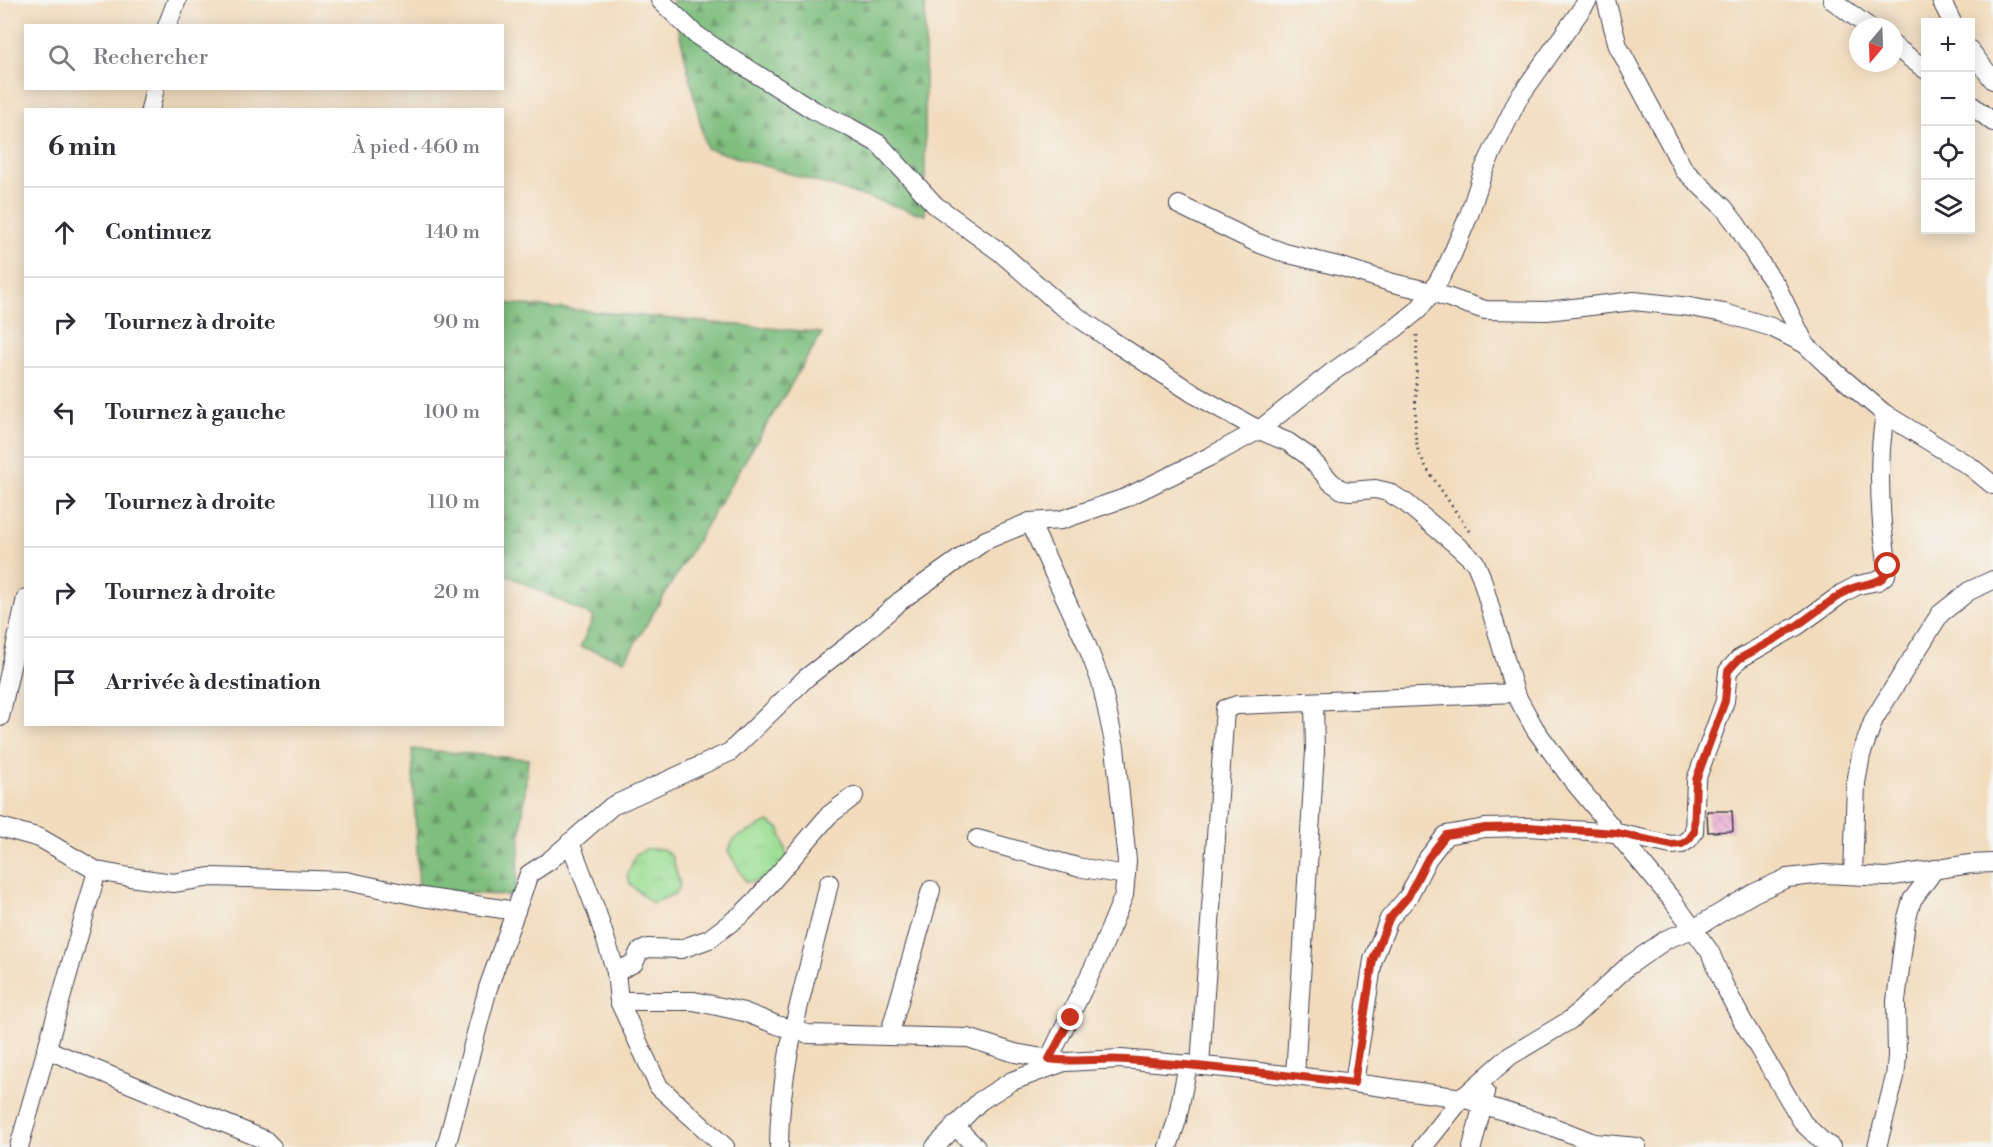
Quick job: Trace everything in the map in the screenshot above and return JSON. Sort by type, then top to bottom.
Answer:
[{"type":"street","points":[[168,24],[177,0]]},
{"type":"street","points":[[660,0],[695,34],[720,51],[814,111],[879,144],[935,205],[1000,252],[1059,304],[1167,377],[1259,430],[1288,442],[1308,456],[1330,482],[1342,489],[1350,491],[1375,489],[1388,492],[1406,504],[1475,562],[1515,693],[1536,729],[1570,777],[1710,952],[1742,1020],[1803,1123],[1831,1147]]},
{"type":"street","points":[[446,1147],[488,988],[529,874],[549,861],[612,806],[730,752],[806,678],[863,634],[900,601],[986,540],[1030,522],[1061,520],[1125,498],[1212,456],[1259,430],[1331,373],[1418,310],[1432,292],[1449,262],[1485,169],[1518,99],[1588,0]]},
{"type":"street","points":[[1606,0],[1618,46],[1684,170],[1724,208],[1737,225],[1777,287],[1805,344]]},
{"type":"street","points":[[1832,0],[1857,18]]},
{"type":"street","points":[[1941,0],[1950,18]]},
{"type":"street","points":[[1952,18],[1956,0]]},
{"type":"street","points":[[1903,53],[1921,66]]},
{"type":"street","points":[[1975,55],[1993,80]]},
{"type":"street","points":[[150,108],[155,90]]},
{"type":"street","points":[[1975,107],[1993,122]]},
{"type":"street","points":[[1179,205],[1255,242],[1285,253],[1432,292],[1485,310],[1547,311],[1634,301],[1724,313],[1771,327],[1805,344],[1885,414],[1971,467],[1993,486]]},
{"type":"street","points":[[1354,1083],[1373,960],[1389,919],[1408,897],[1428,858],[1446,835],[1485,828],[1528,827],[1617,833],[1671,845],[1682,844],[1689,839],[1694,832],[1696,819],[1696,780],[1725,701],[1726,681],[1731,665],[1797,626],[1843,593],[1858,585],[1878,581],[1886,575],[1888,566],[1880,500],[1882,433],[1885,414]]},
{"type":"street","points":[[934,1147],[980,1101],[1012,1081],[1058,1060],[1124,895],[1127,861],[1115,754],[1101,682],[1086,643],[1030,522]]},
{"type":"street","points":[[1853,875],[1856,783],[1861,755],[1874,719],[1940,614],[1969,591],[1993,580]]},
{"type":"street","points":[[0,717],[24,607]]},
{"type":"street","points":[[1168,1147],[1194,1065],[1225,710],[1237,705],[1515,693]]},
{"type":"street","points":[[1295,1076],[1315,751],[1314,702]]},
{"type":"street","points":[[616,972],[634,963],[639,952],[648,948],[681,949],[709,939],[741,915],[829,814],[854,796]]},
{"type":"street","points":[[0,827],[40,838],[97,871],[172,883],[211,877],[346,881],[422,897],[516,910]]},
{"type":"street","points":[[977,839],[1077,867],[1126,874]]},
{"type":"street","points":[[570,842],[616,972],[619,1001],[659,1087],[725,1147]]},
{"type":"street","points":[[1424,1147],[1462,1098],[1510,1056],[1570,1020],[1628,966],[1668,939],[1693,929],[1754,893],[1787,878],[1824,874],[1887,877],[1970,864],[1993,863]]},
{"type":"street","points":[[1877,1147],[1895,1077],[1896,1001],[1906,921],[1912,900],[1935,869]]},
{"type":"street","points":[[19,1147],[97,871]]},
{"type":"street","points":[[779,1147],[779,1116],[793,1030],[829,883]]},
{"type":"street","points":[[889,1036],[931,890]]},
{"type":"street","points":[[619,1001],[694,1001],[744,1012],[808,1034],[968,1038],[1015,1053],[1058,1060],[1121,1059],[1194,1065],[1462,1098],[1551,1126],[1594,1143],[1638,1147]]},
{"type":"street","points":[[46,1049],[265,1140],[272,1147]]},
{"type":"street","points":[[1472,1147],[1490,1073]]},
{"type":"street","points":[[954,1125],[976,1147]]},
{"type":"path","points":[[1418,310],[1415,433],[1418,451],[1427,469],[1471,532],[1475,562]]},
{"type":"green space","points":[[672,0],[925,0],[925,215],[706,148]]},
{"type":"green space","points":[[504,303],[822,333],[625,660],[580,647],[594,617],[504,573]]},
{"type":"green space","points":[[412,749],[528,759],[515,896],[419,890]]},
{"type":"green space","points":[[768,822],[780,829],[788,860],[769,880],[746,882],[728,851],[734,839]]},
{"type":"green space","points":[[646,849],[663,849],[672,857],[680,885],[675,894],[652,903],[631,885],[627,876],[636,854]]},
{"type":"building","points":[[1707,811],[1732,811],[1733,831],[1708,832]]},
{"type":"route","points":[[1071,1018],[1049,1059],[1066,1062],[1121,1059],[1354,1083],[1373,960],[1389,919],[1408,897],[1428,858],[1446,835],[1485,828],[1528,827],[1617,833],[1671,845],[1682,844],[1694,832],[1696,780],[1725,701],[1726,681],[1731,665],[1797,626],[1843,593],[1858,585],[1883,579],[1888,566]]}]
